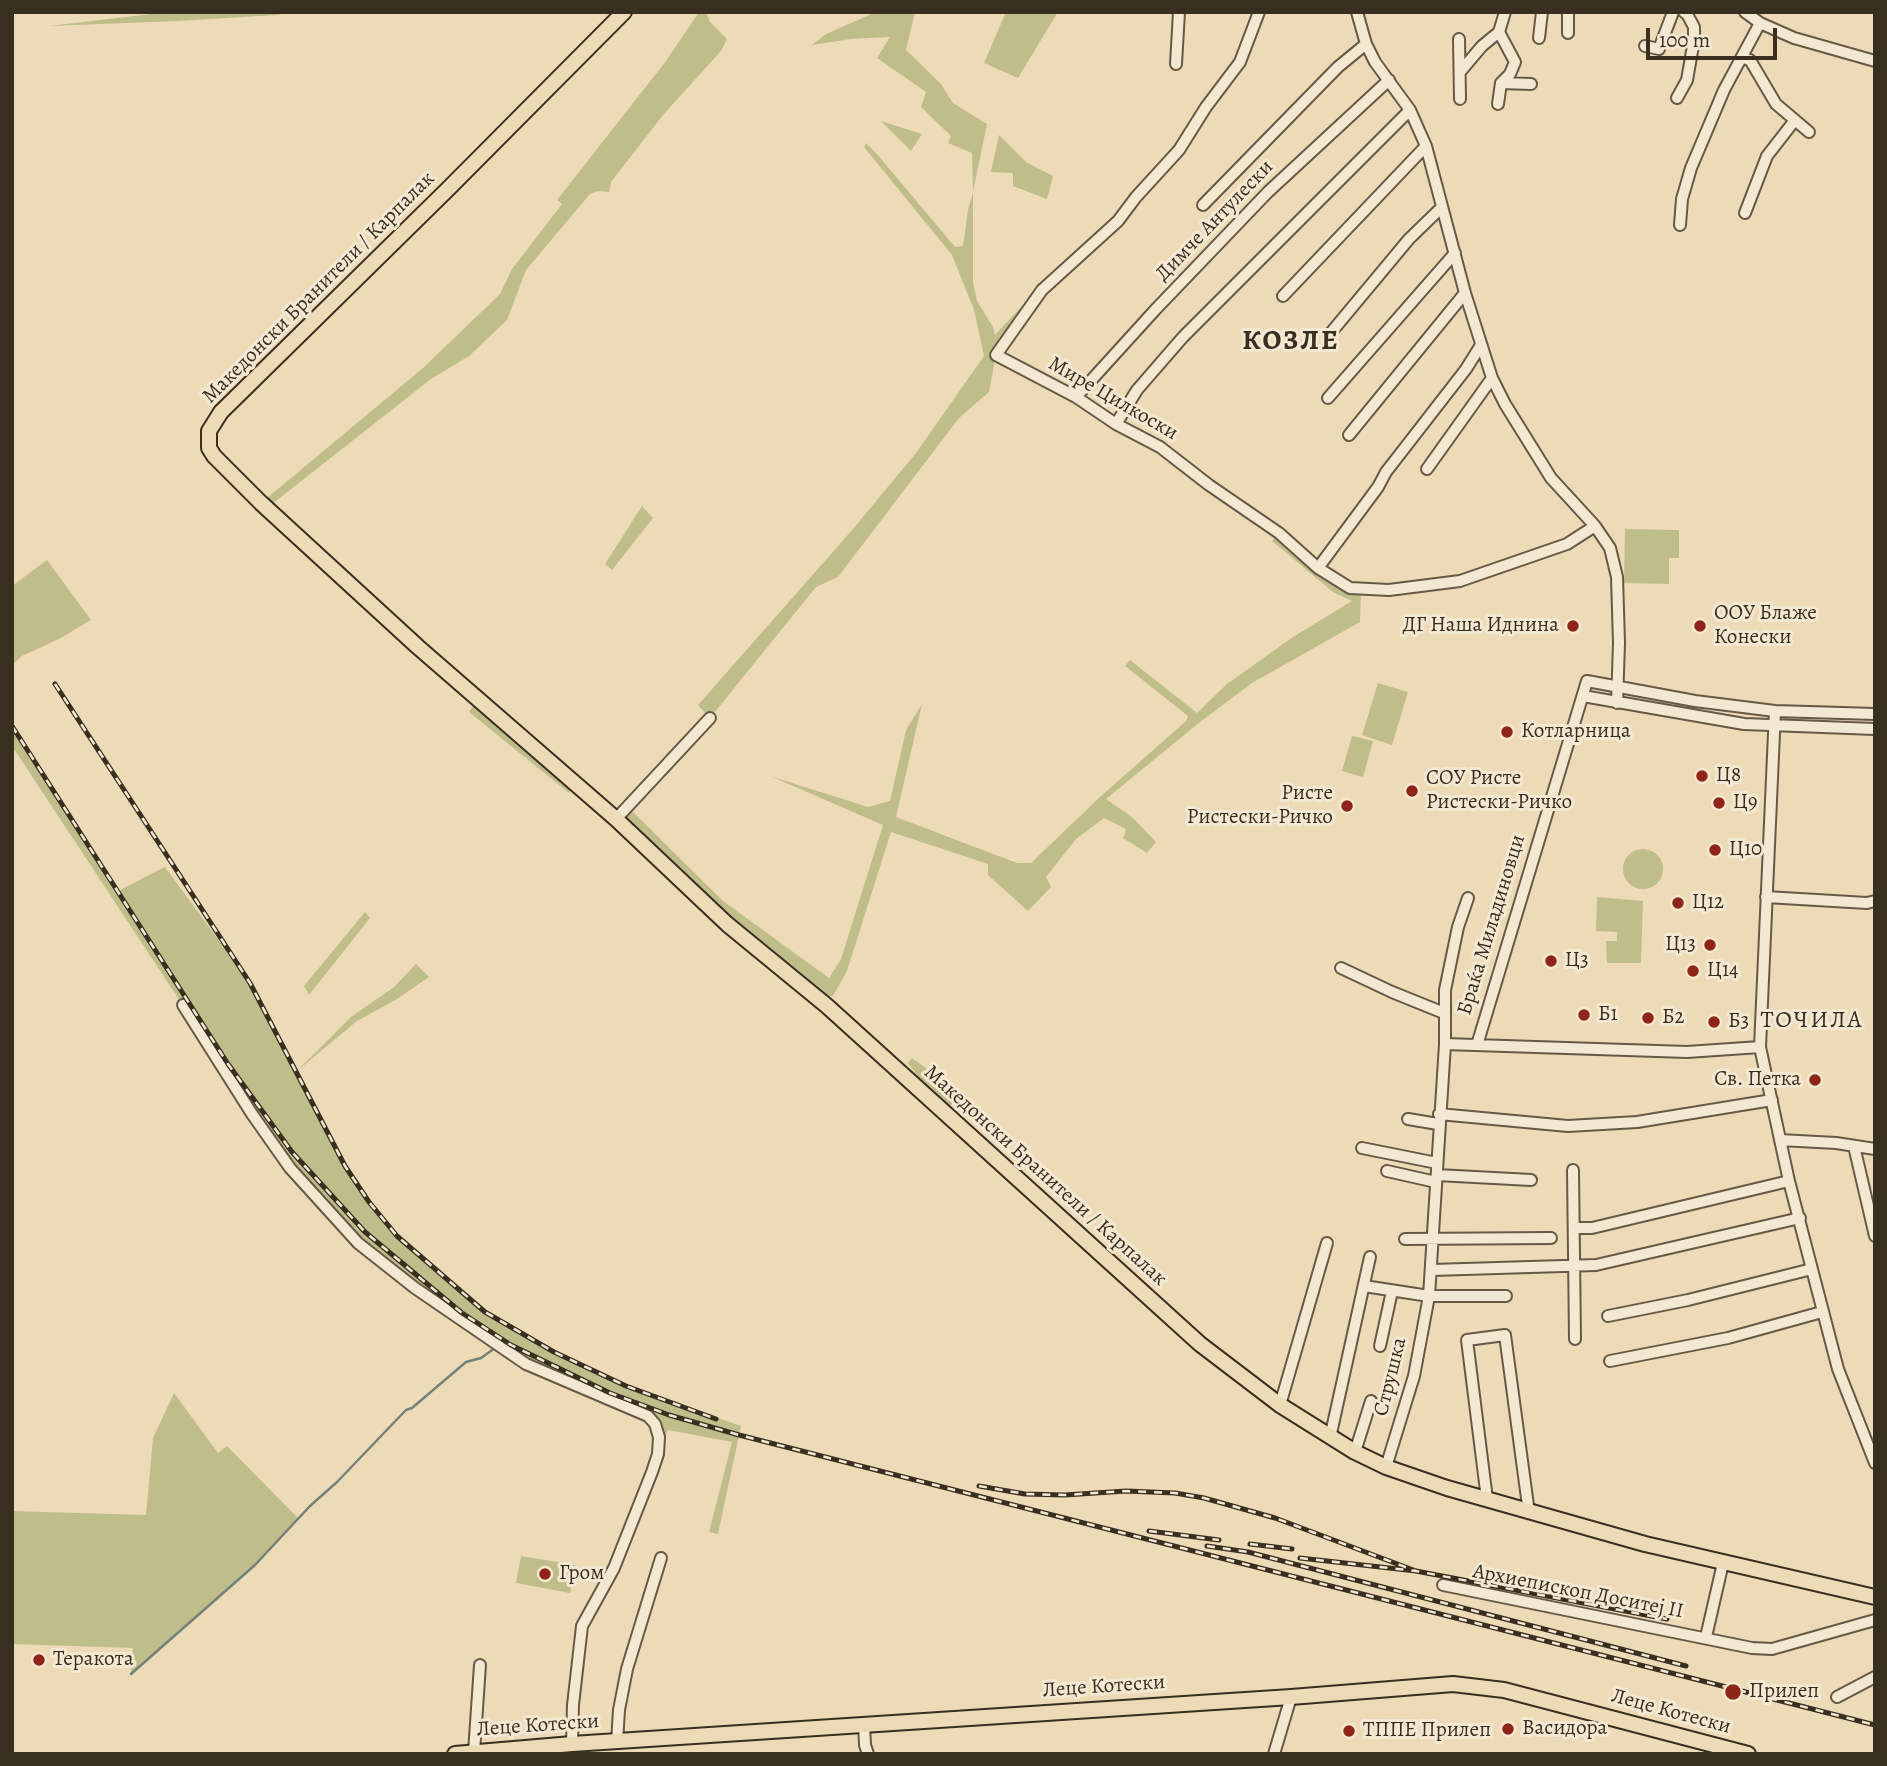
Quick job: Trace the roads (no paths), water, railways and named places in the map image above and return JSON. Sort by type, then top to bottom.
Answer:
[{"type":"main road","name":"Македонски Бранители / Карпалак","points":[[624,12],[221,412],[213,423],[209,440],[209,448],[214,456],[267,509],[477,700],[616,820],[727,924],[827,1006],[1214,1356],[1280,1405],[1355,1452],[1447,1489],[1723,1563],[1875,1597]]},
{"type":"main road","name":"Леце Котески","points":[[455,1754],[1453,1684],[1504,1690],[1748,1754]]},
{"type":"street","points":[[1176,64],[1179,12]]},
{"type":"street","name":"Мире Цилкоски","points":[[1259,12],[1240,62],[1206,107],[1179,150],[1118,221],[1042,290],[996,355],[1076,397],[1116,424],[1160,447],[1279,533],[1318,568],[1350,588],[1389,590],[1460,581],[1540,555],[1567,544],[1595,526]]},
{"type":"street","points":[[1357,12],[1366,44],[1375,62],[1410,110],[1426,146],[1465,293],[1492,378],[1551,478],[1595,526],[1610,548],[1617,577],[1617,703]]},
{"type":"street","points":[[1498,104],[1501,83],[1516,62],[1500,32],[1504,12]]},
{"type":"street","points":[[1539,38],[1542,12]]},
{"type":"street","points":[[1567,33],[1568,12]]},
{"type":"street","points":[[1645,46],[1659,49],[1673,12]]},
{"type":"street","points":[[1676,98],[1687,80],[1694,40],[1695,27],[1684,12]]},
{"type":"street","points":[[1749,13],[1760,23],[1794,38],[1875,61]]},
{"type":"street","points":[[1680,225],[1682,199],[1691,168],[1724,90],[1760,23]]},
{"type":"street","points":[[1460,72],[1482,46],[1500,32]]},
{"type":"street","points":[[1459,39],[1460,99]]},
{"type":"street","name":"Димче Антулески","points":[[1203,205],[1338,67],[1366,44]]},
{"type":"street","points":[[1743,58],[1751,60],[1776,104],[1810,132]]},
{"type":"street","name":"Димче Антулески","points":[[1076,397],[1268,192],[1389,80]]},
{"type":"street","points":[[1501,83],[1531,84]]},
{"type":"street","points":[[1116,424],[1138,390],[1183,337],[1410,110]]},
{"type":"street","points":[[1745,213],[1768,156],[1795,120]]},
{"type":"street","points":[[1283,296],[1426,146]]},
{"type":"street","points":[[1329,335],[1409,239],[1443,206]]},
{"type":"street","points":[[1328,398],[1455,253]]},
{"type":"street","points":[[1349,435],[1465,293]]},
{"type":"street","points":[[1318,568],[1481,345]]},
{"type":"street","points":[[1427,469],[1492,378]]},
{"type":"street","points":[[1875,714],[1775,711],[1695,701],[1587,681],[1583,696],[1731,722],[1875,729]]},
{"type":"street","name":"Браќа Миладиновци","points":[[1477,1045],[1583,696]]},
{"type":"street","points":[[1775,711],[1760,1047],[1789,1181],[1822,1312],[1838,1369],[1875,1463]]},
{"type":"street","points":[[616,820],[710,718]]},
{"type":"street","points":[[1766,897],[1867,903],[1875,901]]},
{"type":"street","name":"Струшка","points":[[1386,1466],[1414,1376],[1429,1296],[1445,1044],[1445,990],[1458,927],[1468,898]]},
{"type":"street","points":[[1341,968],[1444,1013]]},
{"type":"street","points":[[183,1005],[252,1114],[290,1168],[358,1243],[415,1288],[526,1364],[648,1416],[655,1424],[659,1437],[657,1454],[642,1498],[614,1568],[582,1626],[573,1705],[572,1744]]},
{"type":"street","name":"Браќа Миладиновци","points":[[1445,1044],[1688,1052],[1760,1047]]},
{"type":"street","points":[[1408,1119],[1568,1125],[1637,1122],[1772,1100]]},
{"type":"street","points":[[1780,1140],[1815,1141],[1875,1149]]},
{"type":"street","points":[[1854,1146],[1875,1236]]},
{"type":"street","points":[[1363,1148],[1437,1173]]},
{"type":"street","points":[[1573,1170],[1575,1339]]},
{"type":"street","points":[[1387,1171],[1531,1180]]},
{"type":"street","points":[[1574,1228],[1592,1228],[1789,1181]]},
{"type":"street","points":[[1432,1270],[1596,1265],[1800,1219]]},
{"type":"street","points":[[1405,1239],[1551,1238]]},
{"type":"street","points":[[1280,1405],[1327,1243]]},
{"type":"street","points":[[1330,1438],[1370,1257]]},
{"type":"street","points":[[1608,1316],[1688,1300],[1812,1269]]},
{"type":"street","points":[[1364,1286],[1429,1296],[1506,1296]]},
{"type":"street","name":"Струшка","points":[[1380,1346],[1392,1291]]},
{"type":"street","points":[[1610,1362],[1728,1338],[1822,1312]]},
{"type":"street","points":[[1487,1499],[1467,1340],[1505,1335],[1529,1513]]},
{"type":"street","name":"Струшка","points":[[1355,1452],[1371,1401]]},
{"type":"street","points":[[617,1742],[626,1670],[661,1558]]},
{"type":"street","name":"Архиепископ Доситеј II","points":[[1706,1637],[1723,1563]]},
{"type":"street","name":"Архиепископ Доситеј II","points":[[1443,1585],[1752,1648],[1772,1649],[1875,1620]]},
{"type":"street","points":[[474,1752],[480,1665]]},
{"type":"street","points":[[1837,1697],[1875,1677]]},
{"type":"street","points":[[1274,1754],[1291,1697]]},
{"type":"street","points":[[864,1724],[868,1754]]},
{"type":"waterway","points":[[131,1674],[255,1565],[406,1410],[412,1408],[466,1362],[481,1358],[495,1348]]},
{"type":"railway","points":[[55,684],[250,983],[345,1166],[369,1202],[397,1236],[485,1312],[554,1352],[626,1386],[716,1419]]},
{"type":"railway","points":[[12,726],[228,1064],[292,1152],[365,1232],[462,1313],[511,1345],[610,1393],[669,1415],[739,1435],[1875,1725]]},
{"type":"railway","points":[[979,1486],[1025,1494],[1065,1495],[1126,1491],[1175,1493],[1204,1498],[1275,1518],[1416,1571]]},
{"type":"railway","points":[[1149,1531],[1219,1540]]},
{"type":"railway","points":[[1250,1544],[1292,1549]]},
{"type":"railway","points":[[1207,1546],[1248,1552],[1686,1666]]},
{"type":"railway","points":[[1300,1558],[1416,1571],[1667,1619]]},
{"type":"place","name":"ДГ Наша Иднина","points":[[1573,626]]},
{"type":"place","name":"ООУ Блаже Конески","points":[[1700,626]]},
{"type":"place","name":"Котларница","points":[[1507,732]]},
{"type":"place","name":"Ц8","points":[[1702,776]]},
{"type":"place","name":"СОУ Ристе Ристески-Ричко","points":[[1412,791]]},
{"type":"place","name":"Ц9","points":[[1719,803]]},
{"type":"place","name":"Ристе Ристески-Ричко","points":[[1347,806]]},
{"type":"place","name":"Ц10","points":[[1715,850]]},
{"type":"place","name":"Ц12","points":[[1678,903]]},
{"type":"place","name":"Ц13","points":[[1710,945]]},
{"type":"place","name":"Ц3","points":[[1551,961]]},
{"type":"place","name":"Ц14","points":[[1693,971]]},
{"type":"place","name":"Б1","points":[[1584,1015]]},
{"type":"place","name":"Б2","points":[[1648,1018]]},
{"type":"place","name":"Б3","points":[[1714,1022]]},
{"type":"place","name":"Св. Петка","points":[[1815,1080]]},
{"type":"place","name":"Гром","points":[[545,1574]]},
{"type":"place","name":"Теракота","points":[[39,1660]]},
{"type":"place","name":"Прилеп","points":[[1733,1692]]},
{"type":"place","name":"Васидора","points":[[1508,1729]]},
{"type":"place","name":"ТППЕ Прилеп","points":[[1349,1731]]},
{"type":"district","name":"КОЗЛЕ","points":[[1291,342]]},
{"type":"district","name":"ТОЧИЛА","points":[[1812,1021]]}]
